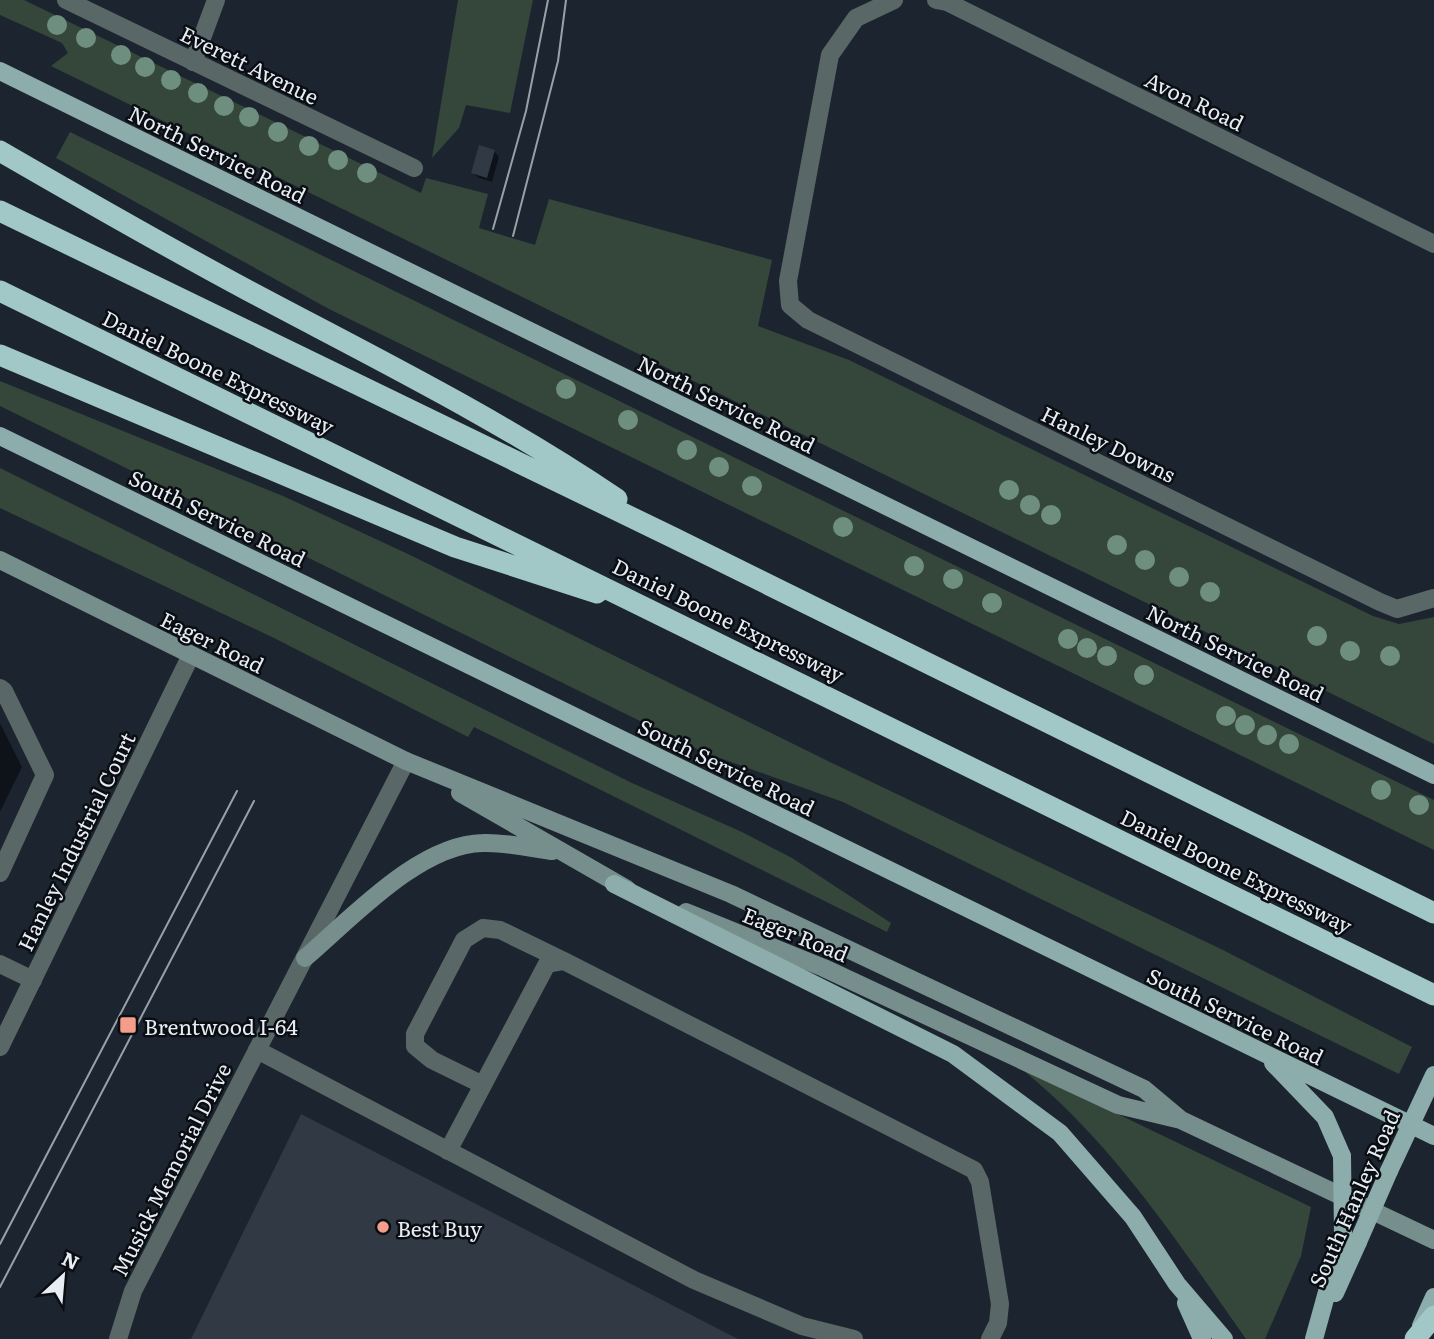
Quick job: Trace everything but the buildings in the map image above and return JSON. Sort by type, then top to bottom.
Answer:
[{"type":"highway","points":[[0,151],[194,261],[466,407],[578,472],[674,538]]},
{"type":"highway","points":[[0,211],[674,538],[1434,913]]},
{"type":"highway","name":"Daniel Boone Expressway","points":[[0,291],[650,607],[1434,995]]},
{"type":"highway","points":[[0,355],[455,547],[549,579],[650,607]]},
{"type":"highway","points":[[1415,1339],[1434,1316]]},
{"type":"main road","name":"North Service Road","points":[[0,71],[1434,775]]},
{"type":"main road","name":"South Service Road","points":[[0,436],[1434,1136]]},
{"type":"main road","name":"Eager Road","points":[[0,561],[406,761],[731,894],[1144,1089],[1181,1120]]},
{"type":"main road","name":"Eager Road","points":[[406,761],[614,884],[824,968],[1118,1105],[1181,1120],[1434,1240]]},
{"type":"main road","points":[[1415,765],[1434,768]]},
{"type":"main road","points":[[304,958],[420,863],[446,851],[483,842],[559,851]]},
{"type":"main road","points":[[614,884],[953,1054],[1060,1133],[1133,1217],[1177,1284],[1224,1339]]},
{"type":"main road","points":[[1266,1055],[1325,1117],[1342,1156],[1350,1238],[1314,1339]]},
{"type":"main road","name":"South Hanley Road","points":[[1350,1238],[1389,1171],[1434,1075]]},
{"type":"main road","points":[[1177,1284],[1202,1339]]},
{"type":"main road","points":[[1415,1339],[1434,1297]]},
{"type":"street","name":"Everett Avenue","points":[[66,0],[414,168]]},
{"type":"street","points":[[193,62],[216,0]]},
{"type":"street","name":"Hanley Downs","points":[[894,0],[856,18],[830,55],[788,281],[790,305],[808,320],[1380,602],[1397,609],[1434,598]]},
{"type":"street","name":"Avon Road","points":[[936,0],[947,2],[1434,244]]},
{"type":"street","name":"Hanley Industrial Court","points":[[0,1047],[191,655]]},
{"type":"street","points":[[0,688],[4,691],[45,775],[0,873]]},
{"type":"street","name":"Musick Memorial Drive","points":[[118,1339],[133,1291],[406,761]]},
{"type":"street","points":[[484,1085],[432,1060],[415,1046],[415,1034],[464,940],[483,928],[500,930],[564,961],[974,1170],[980,1182],[1000,1304],[998,1323],[990,1339]]},
{"type":"street","points":[[449,1151],[547,964],[564,961]]},
{"type":"street","points":[[0,964],[33,980]]},
{"type":"street","points":[[257,1050],[694,1280],[802,1326],[854,1339]]},
{"type":"green space","points":[[0,0],[24,0],[421,193],[426,178],[488,194],[479,228],[535,245],[549,199],[772,260],[758,326],[849,360],[1373,616],[1399,624],[1434,617],[1434,744],[51,66],[68,53],[62,43],[0,15]]},
{"type":"green space","points":[[458,0],[533,0],[510,113],[466,105],[459,128],[432,158]]},
{"type":"green space","points":[[70,132],[1434,800],[1434,850],[329,309],[56,158]]},
{"type":"green space","points":[[0,381],[283,496],[408,554],[832,763],[1223,950],[1412,1047],[1399,1074],[843,802],[703,752],[0,406]]},
{"type":"green space","points":[[0,468],[632,783],[742,832],[792,858],[891,923],[887,932],[474,727],[468,737],[276,639],[0,508]]},
{"type":"green space","points":[[1018,1066],[1311,1207],[1301,1256],[1265,1339],[1246,1339],[1168,1229],[1113,1159],[1052,1095]]},
{"type":"tram line","points":[[493,229],[526,111],[548,0]]},
{"type":"tram line","points":[[513,236],[558,61],[566,0]]},
{"type":"tram line","points":[[0,1244],[237,791]]},
{"type":"tram line","points":[[0,1287],[254,801]]},
{"type":"place","name":"Brentwood I-64","points":[[128,1025]]},
{"type":"place","name":"Best Buy","points":[[383,1227]]}]
